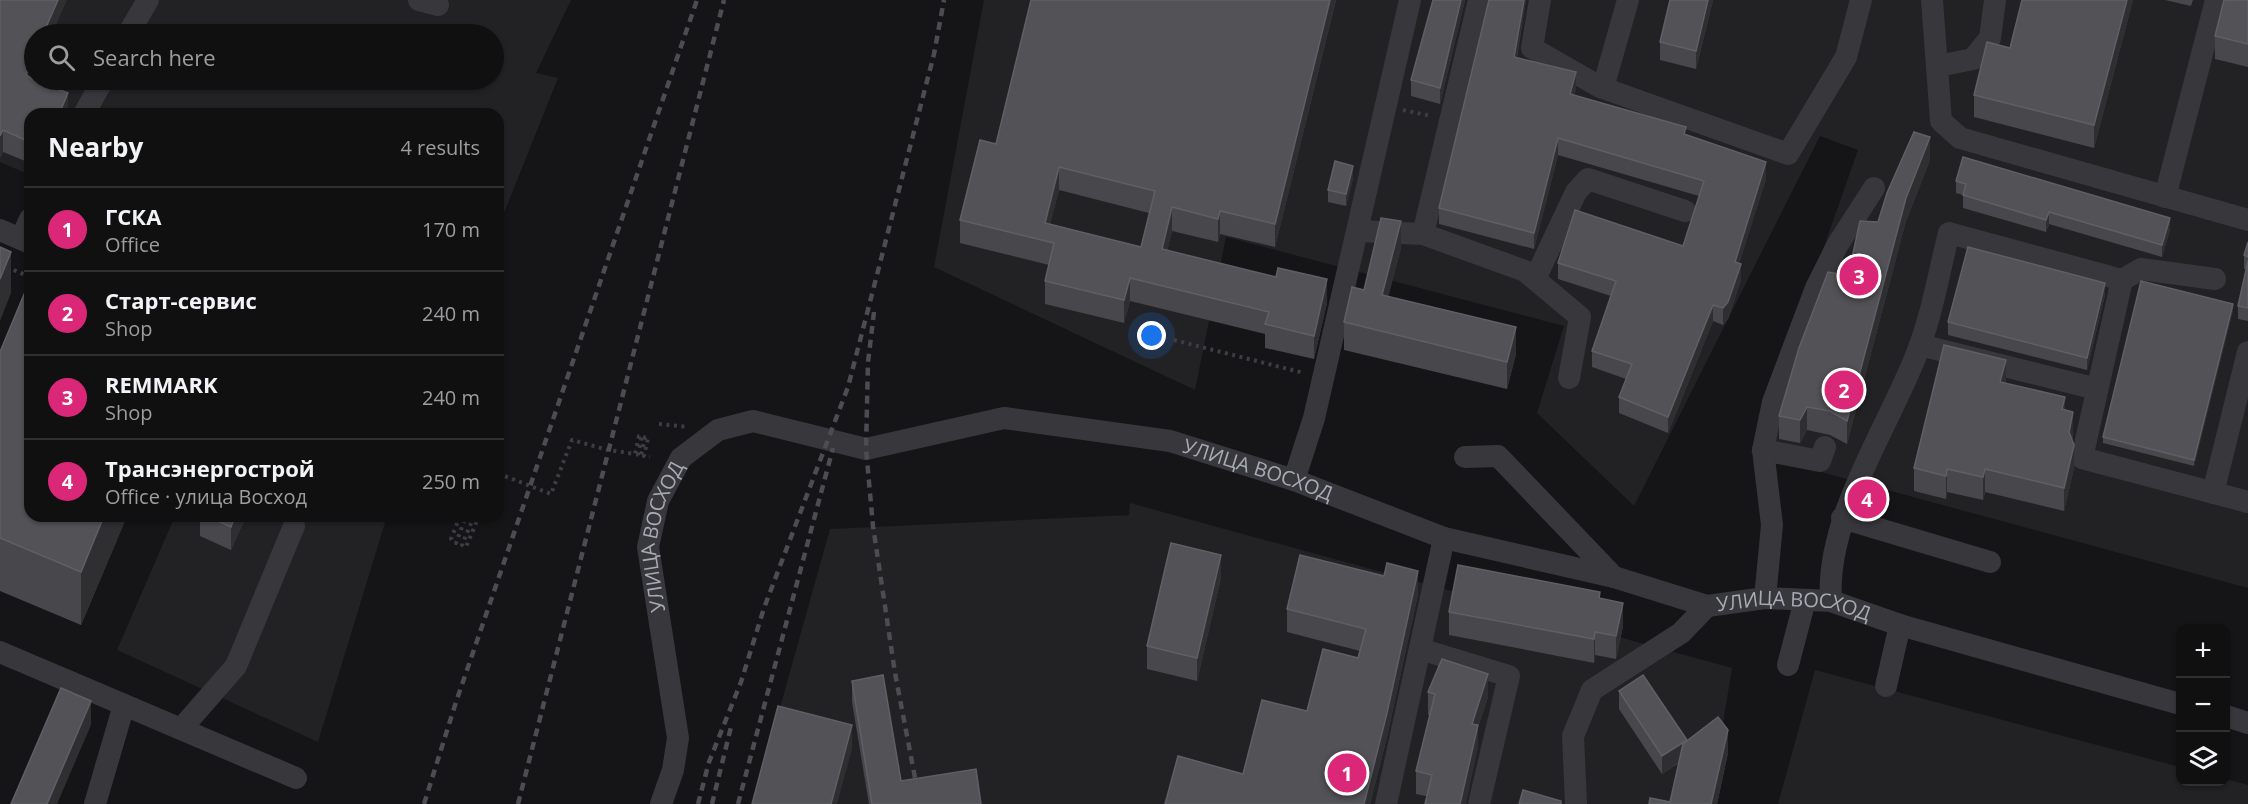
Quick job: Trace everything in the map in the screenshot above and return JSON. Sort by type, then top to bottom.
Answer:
[{"type":"street","points":[[134,24],[148,0]]},
{"type":"street","points":[[1293,480],[1314,418],[1410,0]]},
{"type":"street","points":[[1423,234],[1479,0]]},
{"type":"street","points":[[1540,0],[1532,48],[1603,88],[1788,154],[1846,57],[1862,0]]},
{"type":"street","points":[[1603,88],[1628,0]]},
{"type":"street","points":[[1932,0],[1941,121],[1960,138],[2248,220]]},
{"type":"street","points":[[1938,66],[1972,60],[1990,39],[1995,0]]},
{"type":"street","points":[[2165,197],[2216,0]]},
{"type":"street","points":[[87,108],[97,90]]},
{"type":"street","points":[[1535,279],[1576,192],[1588,179],[1685,211]]},
{"type":"street","points":[[1765,598],[1772,525],[1763,450],[1773,402],[1816,288],[1838,244],[1874,188]]},
{"type":"street","points":[[0,230],[24,234]]},
{"type":"street","points":[[1358,231],[1423,234],[1525,271],[1580,317],[1569,378]]},
{"type":"street","points":[[1830,602],[1830,588],[1842,518],[1920,345],[1949,233],[2122,280],[2141,269],[2215,279]]},
{"type":"street","points":[[2122,280],[2082,458],[2248,502]]},
{"type":"street","points":[[1920,345],[2097,389]]},
{"type":"street","points":[[2213,493],[2248,352]]},
{"type":"street","name":"УЛИЦА ВОСХОД","points":[[661,804],[673,770],[678,738],[648,547],[658,501],[681,458],[718,430],[753,421],[866,449],[1004,418],[1170,441],[1293,480],[1444,538],[1614,577],[1707,606],[1765,598],[1830,602],[1900,625],[2176,703]]},
{"type":"street","points":[[1763,450],[1820,461],[1825,447]]},
{"type":"street","points":[[1464,457],[1498,456],[1614,577]]},
{"type":"street","points":[[1842,518],[1990,562]]},
{"type":"street","points":[[181,729],[236,666],[294,526]]},
{"type":"street","points":[[1386,804],[1444,538]]},
{"type":"street","points":[[1788,665],[1805,600]]},
{"type":"street","points":[[1576,804],[1573,736],[1592,690],[1681,633],[1707,606]]},
{"type":"street","points":[[1886,686],[1900,625]]},
{"type":"street","points":[[1420,650],[1509,676],[1479,804]]},
{"type":"street","points":[[0,652],[297,778]]},
{"type":"street","points":[[95,804],[124,705]]},
{"type":"street","points":[[2230,718],[2248,723]]},
{"type":"path","points":[[1386,105],[1449,121]]},
{"type":"path","points":[[0,264],[24,274]]},
{"type":"path","points":[[1174,340],[1322,378]]},
{"type":"path","points":[[504,476],[551,494],[572,440],[608,450],[634,454],[639,436],[642,436],[638,455],[640,456],[645,437],[648,438],[644,456],[650,457]]},
{"type":"path","points":[[458,522],[451,539],[456,543],[464,522]]},
{"type":"path","points":[[472,522],[462,545],[466,548],[477,522]]},
{"type":"shaded area","points":[[0,0],[571,0],[536,73],[558,78],[504,213],[504,108],[24,108],[24,172],[0,162]]},
{"type":"shaded area","points":[[984,0],[2248,0],[2248,588],[1751,453],[1858,150],[1820,136],[1634,506],[1537,413],[1564,326],[1226,237],[1195,390],[934,267]]},
{"type":"shaded area","points":[[1130,503],[1732,668],[1710,804],[753,804],[830,529],[1129,515]]},
{"type":"shaded area","points":[[172,522],[385,522],[318,742],[117,650]]},
{"type":"shaded area","points":[[1815,670],[2176,766],[2176,786],[2230,786],[2230,780],[2248,785],[2248,804],[1778,804]]},
{"type":"building","points":[[0,0],[58,0],[47,24],[24,24],[24,90],[60,90],[68,93],[62,108],[24,108],[24,139],[3,130],[0,136]]},
{"type":"building","points":[[1031,0],[1330,0],[1275,224],[1220,211],[1218,219],[1172,207],[1162,249],[1276,277],[1278,268],[1327,279],[1314,336],[1265,324],[1269,312],[1130,278],[1124,300],[1045,281],[1054,243],[960,220],[980,140],[996,144]],"holes":[[[1059,167],[1155,191],[1141,247],[1045,223]]]},
{"type":"building","points":[[1433,0],[1461,0],[1440,88],[1411,80]]},
{"type":"building","points":[[1489,0],[1524,0],[1514,57],[1576,72],[1570,94],[1686,127],[1684,134],[1766,162],[1735,262],[1741,264],[1728,302],[1723,308],[1713,305],[1668,417],[1619,397],[1632,364],[1592,351],[1616,281],[1558,263],[1575,210],[1683,246],[1704,181],[1558,138],[1534,233],[1439,208]]},
{"type":"building","points":[[1670,0],[1708,0],[1696,51],[1660,42]]},
{"type":"building","points":[[2022,0],[2127,0],[2094,125],[1974,95],[1987,42],[2010,48]]},
{"type":"building","points":[[2224,0],[2248,0],[2248,44],[2215,36]]},
{"type":"building","points":[[1914,132],[1930,137],[1906,198],[1847,421],[1830,411],[1807,407],[1800,420],[1779,416],[1799,348],[1828,272],[1839,274],[1841,263],[1850,267],[1860,221],[1878,222],[1887,193]]},
{"type":"building","points":[[1963,157],[2170,218],[2162,245],[2049,212],[2046,220],[1963,195],[1966,184],[1956,181]]},
{"type":"building","points":[[1335,161],[1353,166],[1346,194],[1328,190]]},
{"type":"building","points":[[1381,218],[1401,221],[1382,295],[1516,327],[1507,362],[1344,322],[1352,287],[1364,290]]},
{"type":"building","points":[[2248,242],[2248,257],[2244,255]]},
{"type":"building","points":[[0,247],[11,252],[0,279]]},
{"type":"building","points":[[1968,247],[2105,283],[2087,358],[1948,322]]},
{"type":"building","points":[[2248,261],[2248,308],[2238,306]]},
{"type":"building","points":[[2141,281],[2233,304],[2194,460],[2103,437]]},
{"type":"building","points":[[24,294],[24,522],[102,522],[81,572],[0,538],[0,352]]},
{"type":"building","points":[[1944,345],[2006,360],[2000,382],[2065,397],[2062,409],[2073,412],[2069,432],[2074,445],[2064,488],[1985,469],[1983,477],[1947,469],[1946,476],[1914,468]]},
{"type":"building","points":[[220,522],[233,522],[231,527]]},
{"type":"building","points":[[1171,543],[1221,555],[1197,658],[1147,646]]},
{"type":"building","points":[[1300,555],[1384,576],[1387,563],[1418,571],[1387,713],[1364,804],[1165,804],[1178,756],[1243,774],[1262,700],[1307,711],[1323,649],[1358,658],[1366,629],[1287,609]]},
{"type":"building","points":[[1458,565],[1600,592],[1599,598],[1623,603],[1616,636],[1595,632],[1594,639],[1449,612]]},
{"type":"building","points":[[1442,659],[1488,674],[1472,724],[1478,725],[1460,804],[1425,804],[1432,775],[1416,771],[1435,694],[1428,692]]},
{"type":"building","points":[[883,675],[901,781],[976,769],[981,804],[872,804],[852,681]]},
{"type":"building","points":[[1643,675],[1687,740],[1662,756],[1619,691]]},
{"type":"building","points":[[61,688],[91,701],[47,804],[11,804]]},
{"type":"building","points":[[778,706],[852,725],[831,804],[752,804]]},
{"type":"building","points":[[1718,717],[1728,730],[1711,804],[1649,804],[1650,798],[1670,802],[1683,744]]},
{"type":"building","points":[[1523,790],[1561,801],[1561,804],[1519,804]]},
{"type":"railway","points":[[424,804],[456,702],[697,0]]},
{"type":"railway","points":[[518,804],[724,0]]},
{"type":"railway","points":[[698,804],[709,762],[741,682],[764,608],[848,387],[934,54],[944,0]]},
{"type":"railway","points":[[874,312],[868,362],[866,449],[873,526],[895,673],[920,804]]},
{"type":"railway","points":[[738,804],[833,448]]},
{"type":"railway","points":[[712,804],[732,723]]},
{"type":"place","name":"REMMARK","points":[[1859,276]]},
{"type":"place","name":"Старт-сервис","points":[[1844,390]]},
{"type":"place","name":"Трансэнергострой","points":[[1867,499]]},
{"type":"place","name":"ГСКА","points":[[1347,773]]}]
